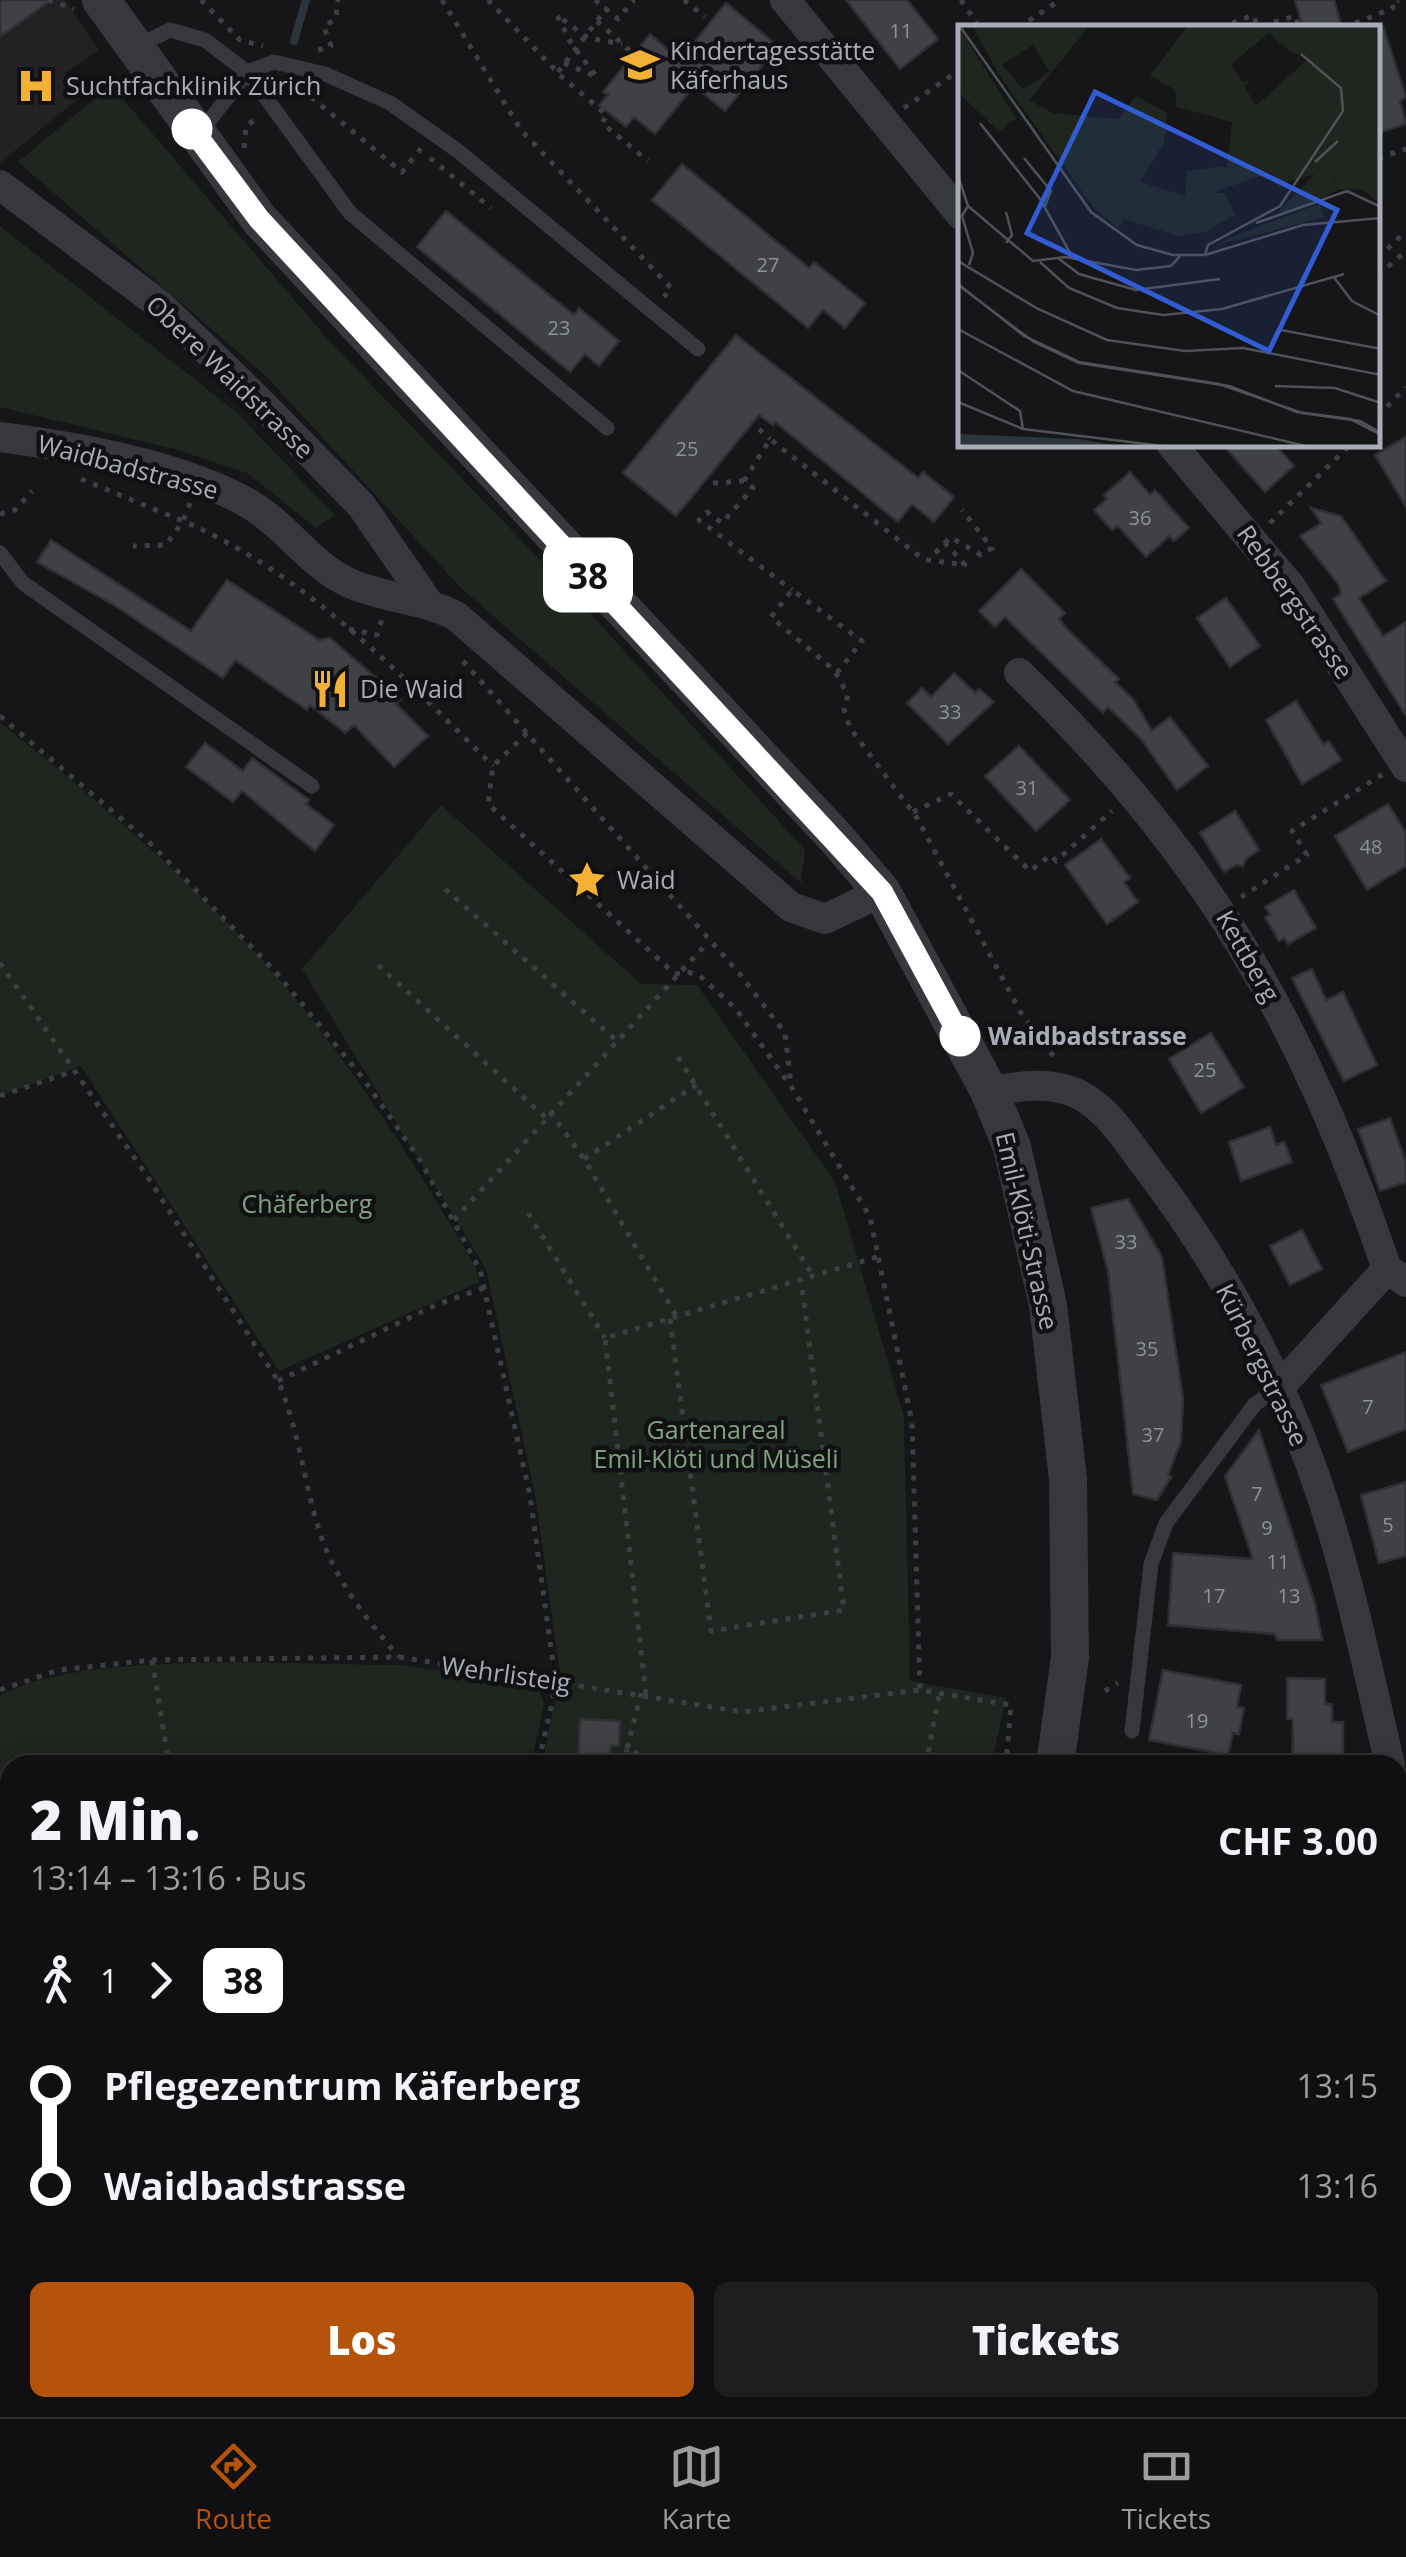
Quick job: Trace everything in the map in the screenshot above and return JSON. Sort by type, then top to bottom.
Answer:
[{"type":"street","points":[[784,0],[958,211]]},
{"type":"street","name":"Emil-Klöti-Strasse","points":[[89,5],[134,47],[259,219],[882,892],[988,1091],[1012,1146],[1048,1305],[1068,1479],[1070,1657],[1057,1755]]},
{"type":"street","name":"Obere Waidstrasse","points":[[0,185],[160,305],[242,384],[361,505],[427,601]]},
{"type":"street","name":"Waidbadstrasse","points":[[0,437],[71,448],[225,492],[274,521],[350,583],[427,601],[456,616],[791,907],[825,920],[882,892]]},
{"type":"street","name":"Rebbergstrasse","points":[[1175,448],[1256,540],[1291,588],[1398,769]]},
{"type":"street","name":"Kettberg","points":[[1019,673],[1091,742],[1141,802],[1222,910],[1261,972],[1332,1118],[1396,1275]]},
{"type":"street","name":"Kürbergstrasse","points":[[988,1091],[1038,1086],[1066,1089],[1108,1117],[1190,1227],[1279,1388],[1313,1470],[1342,1561],[1388,1755]]},
{"type":"street","points":[[1279,1388],[1396,1275]]},
{"type":"lane","points":[[134,47],[170,30],[205,40],[248,72],[350,214],[607,428]]},
{"type":"lane","points":[[197,136],[248,72],[274,62],[390,103],[698,350]]},
{"type":"lane","points":[[0,554],[23,583],[312,786]]},
{"type":"lane","points":[[1132,1731],[1151,1564],[1166,1523],[1255,1404],[1279,1388]]},
{"type":"path","points":[[48,0],[89,5]]},
{"type":"path","points":[[338,0],[336,18],[324,27],[331,46],[322,52],[308,47],[296,85],[402,172],[432,133]]},
{"type":"path","points":[[442,0],[522,130],[564,176]]},
{"type":"path","points":[[488,0],[558,72],[607,115],[602,123],[648,161]]},
{"type":"path","points":[[595,0],[618,19],[634,0]]},
{"type":"path","points":[[684,0],[706,18]]},
{"type":"path","points":[[961,0],[978,25]]},
{"type":"path","points":[[1022,25],[1060,0]]},
{"type":"path","points":[[1350,25],[1393,8],[1392,2],[1399,0]]},
{"type":"path","points":[[558,72],[606,10]]},
{"type":"path","points":[[1227,25],[1253,14],[1257,25]]},
{"type":"path","points":[[564,63],[597,78],[557,16],[586,36],[622,44]]},
{"type":"path","points":[[1265,25],[1295,16],[1298,25]]},
{"type":"path","points":[[597,22],[630,50]]},
{"type":"path","points":[[911,103],[958,72]]},
{"type":"path","points":[[1381,157],[1406,150]]},
{"type":"path","points":[[1381,255],[1406,231]]},
{"type":"path","points":[[1381,272],[1406,251]]},
{"type":"path","points":[[1381,413],[1406,387]]},
{"type":"path","points":[[758,429],[928,560],[964,565],[945,542]]},
{"type":"path","points":[[744,481],[770,439]]},
{"type":"path","points":[[1270,524],[1347,448]]},
{"type":"path","points":[[70,474],[222,538],[349,629],[493,766]]},
{"type":"path","points":[[712,483],[744,481],[753,488],[722,524],[707,512],[699,520],[862,641],[837,674]]},
{"type":"path","points":[[0,514],[15,510],[32,491]]},
{"type":"path","points":[[133,546],[166,545],[183,521],[192,497]]},
{"type":"path","points":[[928,560],[950,537],[981,555],[992,548],[962,510]]},
{"type":"path","points":[[792,590],[771,617],[837,674],[848,695],[844,710],[850,728],[913,812],[956,885],[1022,1014],[1054,1057]]},
{"type":"path","points":[[349,629],[377,635],[385,610]]},
{"type":"path","points":[[462,660],[709,941],[784,1033],[792,1088]]},
{"type":"path","points":[[0,716],[136,830],[275,970],[362,1076],[420,1160],[480,1270],[530,1496],[556,1686],[540,1755]]},
{"type":"path","points":[[527,732],[493,766],[488,804],[675,974]]},
{"type":"path","points":[[1222,910],[1307,855],[1292,831],[1398,769]]},
{"type":"path","points":[[913,812],[951,794],[1030,871],[1050,855],[1056,861],[1123,802],[1128,811],[1141,802]]},
{"type":"path","points":[[445,889],[617,1042]]},
{"type":"path","points":[[454,1220],[709,941]]},
{"type":"path","points":[[0,963],[148,1176],[278,1381],[293,1416],[322,1538],[340,1580],[400,1657]]},
{"type":"path","points":[[378,965],[548,1115],[584,1159],[673,1318],[711,1631],[844,1610],[801,1280]]},
{"type":"path","points":[[675,974],[688,972],[717,989],[792,1088],[856,1188],[870,1217],[912,1422],[920,1690]]},
{"type":"path","points":[[678,1056],[813,1276]]},
{"type":"path","points":[[0,1096],[74,1071]]},
{"type":"path","points":[[584,1159],[696,1084]]},
{"type":"path","points":[[528,1213],[606,1338],[644,1694],[626,1755]]},
{"type":"path","points":[[606,1338],[880,1256]]},
{"type":"path","points":[[278,1381],[438,1304],[484,1288]]},
{"type":"path","name":"Wehrlisteig","points":[[0,1690],[60,1670],[152,1660],[400,1657],[527,1675],[556,1686],[596,1685],[743,1712],[920,1690],[1011,1705],[1007,1755]]},
{"type":"path","points":[[152,1660],[167,1755]]},
{"type":"path","points":[[928,1755],[939,1695]]},
{"type":"path","points":[[627,1749],[641,1755]]},
{"type":"shaded area","name":"Suchtfachklinik Zürich","points":[[0,0],[65,0],[99,50],[64,74],[79,98],[0,163]]},
{"type":"green space","points":[[111,85],[331,343],[559,579],[805,850],[801,883],[460,587],[266,376],[18,162]]},
{"type":"green space","points":[[0,226],[236,412],[335,515],[316,528],[247,473],[178,450],[0,407]]},
{"type":"green space","name":"Chäferberg","points":[[0,722],[184,880],[284,985],[386,1123],[476,1268],[479,1282],[279,1371],[81,1066],[0,1096]]},
{"type":"green space","name":"Gartenareal Emil-Klöti und Müseli","points":[[441,805],[641,984],[697,985],[835,1182],[904,1417],[910,1681],[1006,1698],[993,1755],[544,1755],[560,1675],[535,1494],[486,1269],[302,969]]},
{"type":"green space","points":[[251,1662],[400,1665],[538,1685],[544,1704],[533,1755],[0,1755],[0,1696],[37,1681],[136,1666]]},
{"type":"building","points":[[0,0],[51,0],[0,37]]},
{"type":"building","points":[[846,0],[907,0],[938,39],[900,69]]},
{"type":"building","points":[[1295,0],[1334,0],[1341,25],[1302,25]]},
{"type":"building","points":[[726,3],[778,46],[725,111],[694,86],[655,134],[634,117],[626,127],[599,105],[608,95],[603,92],[650,34],[680,60]]},
{"type":"building","points":[[1381,26],[1406,97],[1400,101],[1406,124],[1381,132]]},
{"type":"building","points":[[682,164],[809,268],[814,262],[865,303],[845,328],[823,310],[808,328],[652,200]]},
{"type":"building","points":[[446,211],[574,315],[579,308],[619,341],[599,366],[585,354],[570,372],[417,247]]},
{"type":"building","points":[[736,335],[918,478],[923,472],[954,497],[934,522],[912,504],[898,522],[775,422],[773,425],[759,415],[676,516],[623,473]]},
{"type":"building","points":[[1406,437],[1406,507],[1375,455]]},
{"type":"building","points":[[1226,448],[1278,448],[1294,466],[1265,492]]},
{"type":"building","points":[[1130,472],[1150,495],[1155,490],[1189,528],[1174,541],[1169,536],[1146,557],[1118,526],[1112,530],[1094,510],[1107,499],[1104,495]]},
{"type":"building","points":[[1311,508],[1341,516],[1386,581],[1359,598],[1383,636],[1406,622],[1406,716],[1333,599],[1341,594],[1339,585],[1300,536],[1321,523]]},
{"type":"building","points":[[51,540],[191,631],[227,580],[319,640],[330,638],[401,699],[396,704],[428,736],[394,767],[354,725],[345,733],[310,705],[307,710],[235,660],[223,678],[114,605],[37,562]]},
{"type":"building","points":[[1021,569],[1065,613],[1059,619],[1068,630],[1119,679],[1115,682],[1133,699],[1152,731],[1170,717],[1208,766],[1177,790],[1141,739],[1108,707],[1103,713],[1005,617],[995,627],[979,611]]},
{"type":"building","points":[[1226,598],[1260,646],[1230,667],[1197,618]]},
{"type":"building","points":[[954,673],[975,693],[979,689],[994,702],[948,744],[907,703],[922,688],[931,697]]},
{"type":"building","points":[[1296,701],[1323,744],[1329,741],[1341,760],[1302,784],[1266,720]]},
{"type":"building","points":[[205,743],[243,771],[252,758],[309,800],[306,804],[334,825],[315,851],[242,791],[233,802],[186,767]]},
{"type":"building","points":[[1019,746],[1070,800],[1036,831],[985,776]]},
{"type":"building","points":[[1388,804],[1406,833],[1406,866],[1367,890],[1335,836]]},
{"type":"building","points":[[1235,811],[1259,850],[1243,866],[1236,865],[1224,872],[1200,833]]},
{"type":"building","points":[[1101,839],[1130,878],[1124,882],[1138,902],[1107,924],[1065,865]]},
{"type":"building","points":[[1294,890],[1316,928],[1288,944],[1284,938],[1279,941],[1265,917],[1270,915],[1265,907]]},
{"type":"building","points":[[1312,969],[1326,1000],[1343,992],[1377,1065],[1344,1081],[1292,978]]},
{"type":"building","points":[[1211,1033],[1244,1087],[1201,1113],[1169,1059]]},
{"type":"building","points":[[1390,1118],[1406,1163],[1406,1182],[1380,1191],[1358,1129]]},
{"type":"building","points":[[1270,1127],[1276,1145],[1284,1142],[1292,1162],[1241,1181],[1229,1142]]},
{"type":"building","points":[[1128,1199],[1162,1257],[1183,1399],[1181,1441],[1168,1475],[1171,1477],[1157,1500],[1133,1494],[1108,1271],[1091,1208]]},
{"type":"building","points":[[1302,1230],[1322,1269],[1290,1285],[1270,1246]]},
{"type":"building","points":[[1406,1352],[1406,1429],[1348,1452],[1321,1385]]},
{"type":"building","points":[[1259,1430],[1315,1603],[1322,1640],[1277,1640],[1275,1634],[1168,1625],[1173,1553],[1253,1559],[1225,1476]]},
{"type":"building","points":[[1406,1482],[1406,1556],[1379,1563],[1361,1495]]},
{"type":"building","points":[[1163,1670],[1241,1685],[1237,1707],[1244,1708],[1239,1734],[1233,1733],[1228,1755],[1149,1740]]},
{"type":"building","points":[[1287,1678],[1325,1679],[1325,1704],[1332,1704],[1332,1722],[1343,1722],[1343,1755],[1292,1755],[1293,1719],[1287,1719]]},
{"type":"building","points":[[580,1719],[620,1721],[619,1746],[611,1746],[609,1755],[578,1754]]},
{"type":"waterway","points":[[294,41],[306,0]]},
{"type":"bus line","name":"38","points":[[192,129],[259,219],[882,892],[960,1036]]},
{"type":"place","name":"Kindertagesstätte Käferhaus","points":[[640,65]]},
{"type":"place","name":"Suchtfachklinik Zürich","points":[[36,86]]},
{"type":"place","name":"Die Waid","points":[[330,689]]},
{"type":"place","name":"Waid","points":[[587,880]]},
{"type":"place","name":"Waidbadstrasse","points":[[960,1036]]}]
